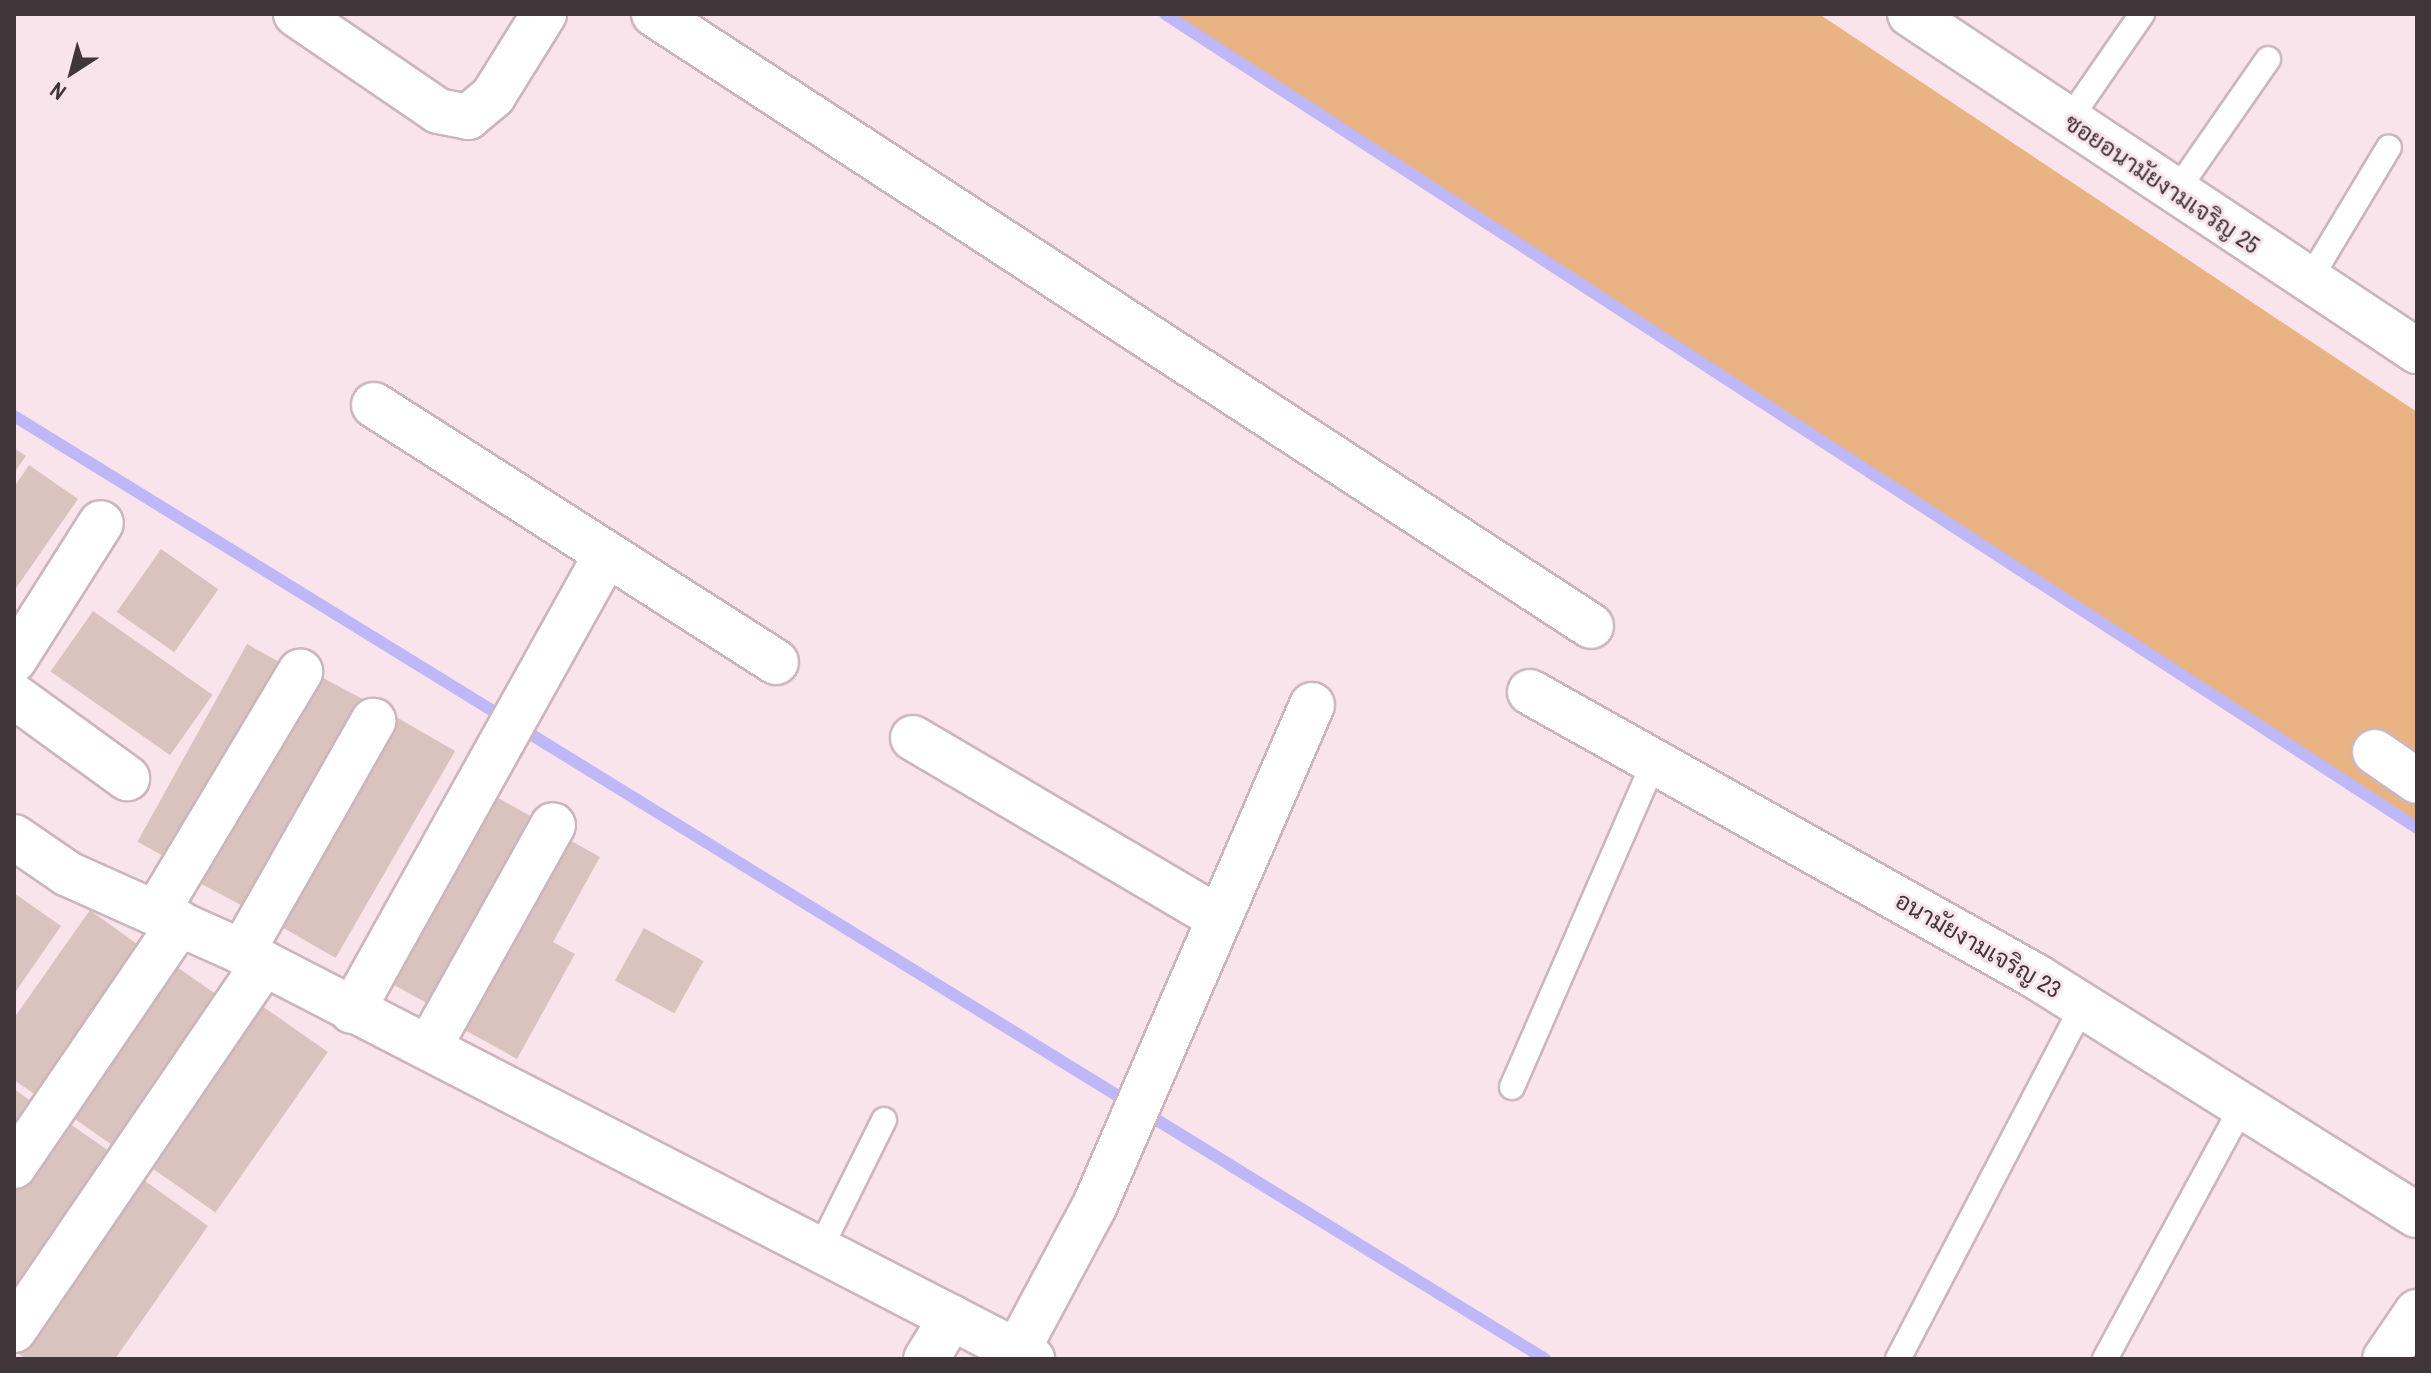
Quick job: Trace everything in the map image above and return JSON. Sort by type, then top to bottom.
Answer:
[{"type":"street","points":[[296,14],[438,111],[468,117],[493,96],[544,14]]},
{"type":"street","points":[[654,14],[1591,626]]},
{"type":"street","name":"ซอยอนามัยงามเจริญ 25","points":[[1910,14],[2308,282],[2417,351]]},
{"type":"street","points":[[374,405],[776,662]]},
{"type":"street","points":[[14,660],[101,523]]},
{"type":"street","points":[[352,1011],[478,773],[606,555]]},
{"type":"street","points":[[14,1166],[168,917],[300,672]]},
{"type":"street","name":"อนามัยงามเจริญ 23","points":[[1530,692],[2083,1005],[2244,1103],[2417,1215]]},
{"type":"street","points":[[14,696],[127,778]]},
{"type":"street","points":[[14,837],[68,874],[253,957],[352,1011],[429,1047],[1025,1355],[1113,1162],[1312,705]]},
{"type":"street","points":[[14,1330],[253,957],[373,721]]},
{"type":"street","points":[[913,738],[1219,918]]},
{"type":"street","points":[[2375,752],[2417,781]]},
{"type":"street","points":[[429,1047],[553,825]]},
{"type":"street","points":[[2385,1359],[2417,1312]]},
{"type":"street","points":[[926,1359],[952,1317]]},
{"type":"lane","points":[[2068,121],[2142,14]]},
{"type":"lane","points":[[2175,193],[2268,59]]},
{"type":"lane","points":[[2308,282],[2389,147]]},
{"type":"lane","points":[[1512,1087],[1654,762]]},
{"type":"lane","points":[[1898,1359],[2083,1005]]},
{"type":"lane","points":[[2105,1359],[2244,1103]]},
{"type":"lane","points":[[820,1249],[884,1120]]},
{"type":"shaded area","points":[[1165,14],[1819,14],[2417,412],[2417,828]]},
{"type":"building","points":[[14,448],[26,456],[14,473]]},
{"type":"building","points":[[29,465],[78,499],[14,591],[14,487]]},
{"type":"building","points":[[161,549],[218,589],[174,652],[117,612]]},
{"type":"building","points":[[93,611],[213,695],[170,755],[51,672]]},
{"type":"building","points":[[247,644],[283,664],[173,862],[137,842]]},
{"type":"building","points":[[310,671],[369,702],[257,913],[198,882]]},
{"type":"building","points":[[391,714],[455,751],[336,958],[272,921]]},
{"type":"building","points":[[482,789],[546,824],[442,1012],[378,976]]},
{"type":"building","points":[[559,834],[600,857],[553,942],[575,954],[517,1059],[454,1024]]},
{"type":"building","points":[[14,893],[61,926],[14,994]]},
{"type":"building","points":[[90,910],[144,949],[40,1098],[14,1080],[14,1018]]},
{"type":"building","points":[[644,928],[703,961],[674,1013],[615,980]]},
{"type":"building","points":[[167,960],[229,1004],[124,1153],[62,1110]]},
{"type":"building","points":[[255,1001],[328,1052],[215,1213],[143,1162]]},
{"type":"building","points":[[14,1089],[42,1109],[14,1148]]},
{"type":"building","points":[[60,1117],[125,1162],[14,1320],[14,1183]]},
{"type":"building","points":[[138,1176],[208,1226],[115,1359],[26,1359],[15,1351]]},
{"type":"waterway","points":[[1165,14],[2417,828]]},
{"type":"waterway","points":[[14,416],[1545,1359]]}]
